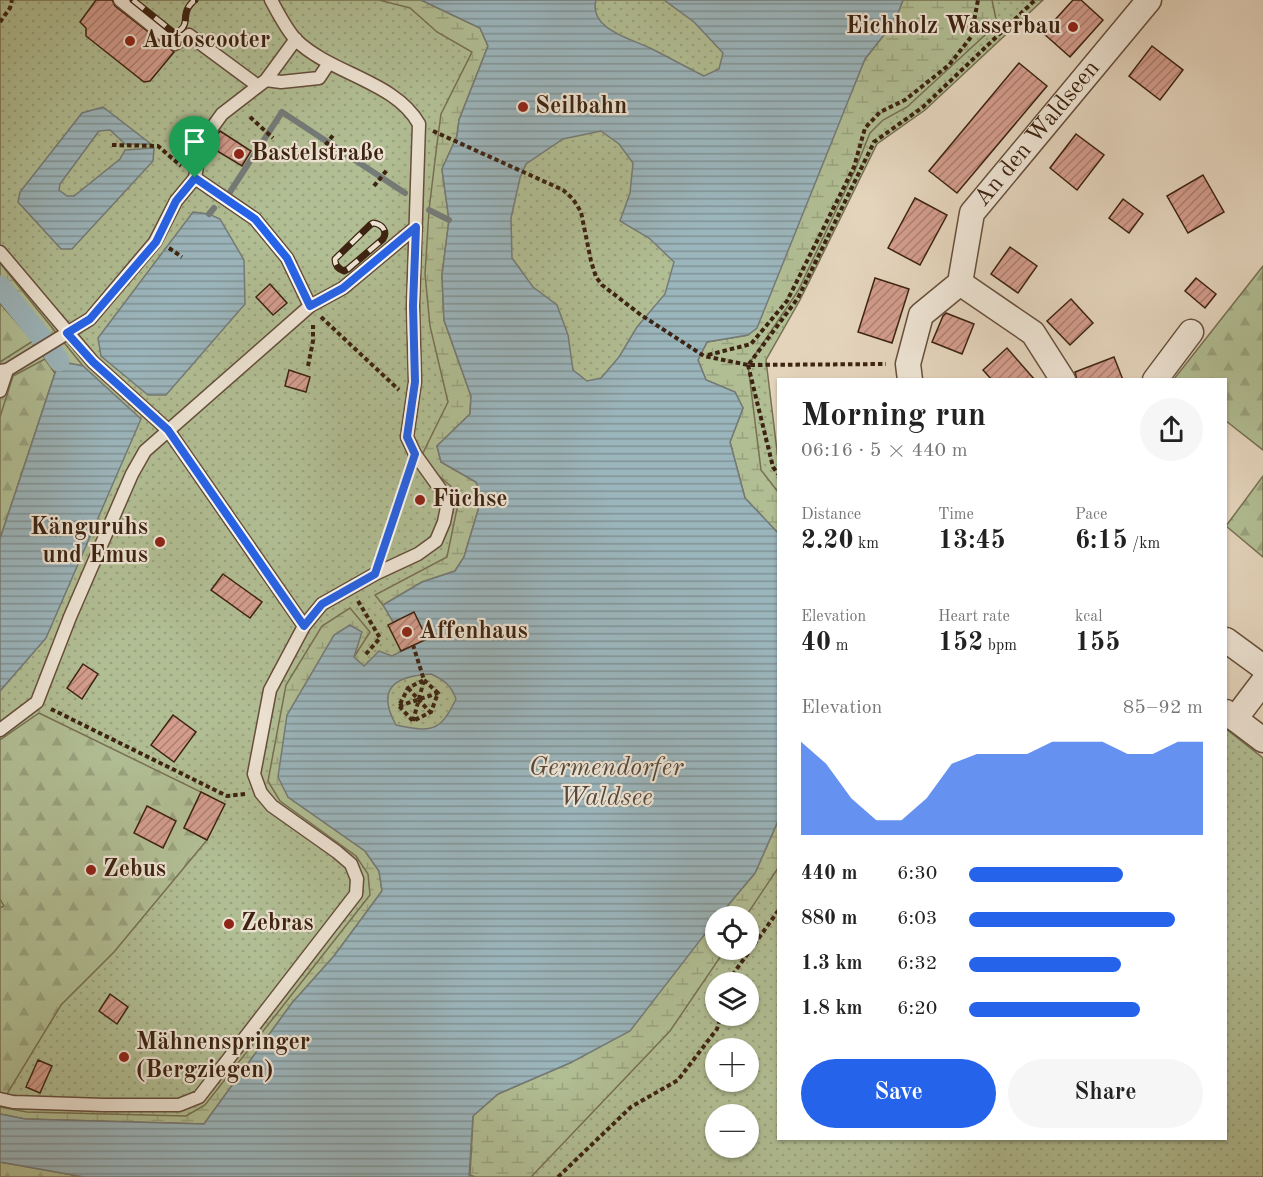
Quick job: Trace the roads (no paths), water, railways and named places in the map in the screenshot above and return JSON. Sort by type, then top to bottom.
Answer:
[{"type":"street","name":"An den Waldseen","points":[[960,283],[972,213],[1149,0]]},
{"type":"street","points":[[909,372],[921,315],[960,283],[1033,333],[1062,378]]},
{"type":"street","points":[[1156,378],[1191,332]]},
{"type":"street","points":[[1227,641],[1263,667]]},
{"type":"street","points":[[1263,682],[1230,715],[1263,740]]},
{"type":"lane","points":[[120,0],[176,44],[189,35],[262,83],[319,78],[329,63]]},
{"type":"lane","points":[[0,1099],[13,1102],[179,1105],[199,1097],[356,894],[357,879],[351,864],[272,807],[261,793],[254,774],[270,690],[304,626],[322,604],[375,574],[418,554],[436,541],[444,522],[447,507],[443,493],[415,454],[407,437],[415,382],[413,306],[419,124],[406,105],[329,63],[296,39],[271,0]]},
{"type":"lane","points":[[0,391],[3,370],[90,319],[156,242],[176,201],[195,178],[201,143],[222,114],[262,83],[296,39]]},
{"type":"lane","points":[[195,178],[255,219],[287,258],[310,306]]},
{"type":"lane","points":[[0,730],[37,702],[70,617],[132,474],[145,451],[310,306],[343,288],[416,227]]},
{"type":"lane","points":[[0,252],[93,362],[168,430],[304,626]]},
{"type":"water","name":"Germendorfer Waldsee","points":[[421,0],[596,0],[595,10],[599,18],[613,32],[704,76],[719,69],[723,53],[694,22],[664,0],[903,0],[895,21],[865,59],[757,328],[748,335],[707,342],[698,360],[706,380],[735,392],[743,408],[730,442],[745,498],[777,532],[777,823],[755,873],[727,906],[705,906],[705,934],[630,1031],[572,1062],[498,1094],[473,1116],[469,1177],[84,1177],[0,1162],[0,1114],[25,1119],[204,1124],[292,1003],[334,956],[382,891],[379,871],[365,851],[288,797],[278,777],[287,715],[334,635],[350,625],[362,632],[354,657],[364,666],[379,651],[392,656],[427,639],[414,613],[393,622],[383,605],[422,582],[455,571],[464,557],[482,497],[476,482],[441,462],[437,446],[470,414],[471,396],[444,320],[442,275],[449,220],[442,169],[457,136],[459,120],[488,46],[480,28]],"holes":[[[601,131],[619,144],[633,163],[630,193],[620,221],[649,238],[674,262],[665,294],[637,327],[619,357],[601,378],[587,381],[573,370],[568,335],[557,305],[533,287],[512,258],[511,218],[520,178],[526,164],[563,139]],[[431,674],[446,684],[456,699],[439,724],[426,729],[396,725],[388,702],[392,687],[398,682],[418,675]]]},
{"type":"water","points":[[103,107],[151,144],[125,144],[110,130],[99,131],[60,184],[59,190],[67,196],[74,196],[120,159],[125,150],[154,148],[153,161],[72,249],[61,249],[18,202],[20,192],[82,113]]},
{"type":"water","points":[[193,212],[209,214],[220,219],[244,260],[245,304],[166,395],[148,395],[101,356],[98,338]]},
{"type":"water","points":[[59,361],[83,366],[141,419],[46,638],[0,691],[0,539]]},
{"type":"waterway","points":[[230,192],[282,112],[405,193]]},
{"type":"waterway","points":[[209,214],[214,208]]},
{"type":"waterway","points":[[429,210],[449,220]]},
{"type":"waterway","points":[[0,286],[41,337]]},
{"type":"waterway","points":[[53,352],[59,361]]},
{"type":"railway","points":[[133,0],[174,33],[183,28],[188,7],[195,0]]},
{"type":"railway","points":[[373,223],[383,228],[385,233],[383,239],[348,269],[344,271],[340,269],[335,259],[373,223]]},
{"type":"place","name":"Eichholz Wasserbau","points":[[1073,27]]},
{"type":"place","name":"Autoscooter","points":[[130,41]]},
{"type":"place","name":"Seilbahn","points":[[523,107]]},
{"type":"place","name":"Bastelstraße","points":[[239,154]]},
{"type":"place","name":"Füchse","points":[[420,500]]},
{"type":"place","name":"Känguruhs und Emus","points":[[160,542]]},
{"type":"place","name":"Affenhaus","points":[[407,632]]},
{"type":"place","name":"Zebus","points":[[91,870]]},
{"type":"place","name":"Zebras","points":[[229,924]]},
{"type":"place","name":"Mähnenspringer (Bergziegen)","points":[[124,1057]]}]
